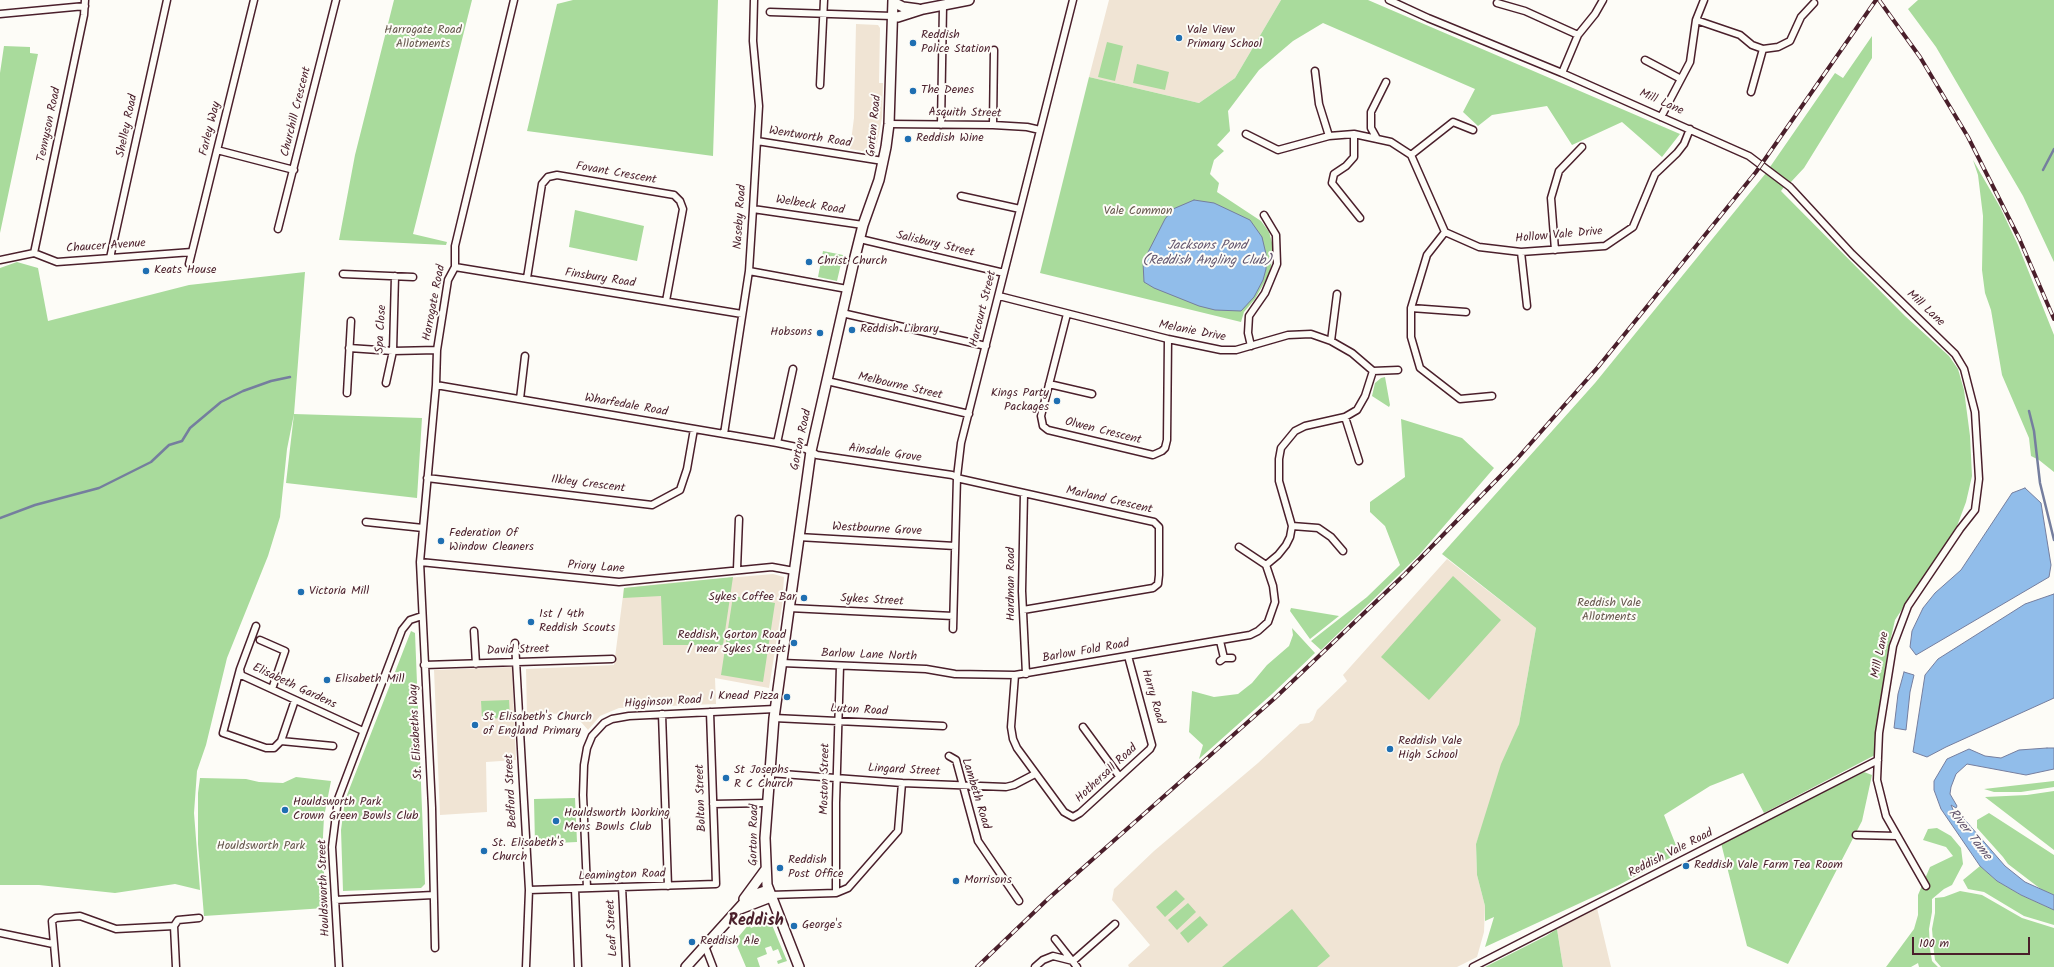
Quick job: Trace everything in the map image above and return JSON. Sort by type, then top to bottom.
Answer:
[{"type":"main road","points":[[893,1],[906,8],[923,9],[943,6],[965,0]]},
{"type":"main road","name":"Gorton Road","points":[[799,967],[770,894],[766,869],[765,838],[774,713],[811,452],[847,288],[863,225],[879,180],[883,161],[889,124],[893,1]]},
{"type":"main road","points":[[892,16],[910,14],[923,9]]},
{"type":"main road","points":[[737,910],[749,890],[766,869]]},
{"type":"main road","points":[[686,967],[750,896],[770,894]]},
{"type":"street","name":"Shelley Road","points":[[110,258],[167,0]]},
{"type":"street","name":"Farley Way","points":[[189,264],[254,0]]},
{"type":"street","name":"Churchill Crescent","points":[[278,229],[336,0]]},
{"type":"street","name":"Harrogate Road","points":[[422,616],[420,562],[436,386],[437,350],[448,280],[455,267],[455,246],[514,0]]},
{"type":"street","name":"Naseby Road","points":[[724,434],[748,271],[758,141],[759,106],[754,42],[754,0]]},
{"type":"street","points":[[820,85],[824,0]]},
{"type":"street","name":"Harcourt Street","points":[[953,629],[957,477],[961,443],[1073,0]]},
{"type":"street","name":"Mill Lane","points":[[1389,0],[1428,18],[1562,73],[1749,156],[1790,187],[1852,254],[1911,314],[1955,354],[1964,369],[1970,386],[1975,412],[1979,479],[1975,510],[1960,529],[1908,606],[1893,646],[1879,733],[1877,780],[1886,816],[1926,886]]},
{"type":"street","points":[[1562,73],[1578,35],[1595,14],[1603,0]]},
{"type":"street","points":[[1661,117],[1690,62],[1696,20],[1704,0]]},
{"type":"street","points":[[0,14],[85,3]]},
{"type":"street","name":"Tennyson Road","points":[[34,253],[85,3]]},
{"type":"street","points":[[1497,3],[1525,11],[1578,35]]},
{"type":"street","points":[[1696,20],[1740,35],[1752,45],[1763,49],[1778,47],[1790,41],[1800,17],[1814,3]]},
{"type":"street","points":[[941,125],[943,6]]},
{"type":"street","points":[[770,12],[892,16]]},
{"type":"street","points":[[1751,92],[1763,49]]},
{"type":"street","points":[[994,50],[994,125]]},
{"type":"street","points":[[1645,60],[1681,79]]},
{"type":"street","points":[[1315,71],[1319,104],[1329,136]]},
{"type":"street","points":[[1376,137],[1371,128],[1371,112],[1386,82]]},
{"type":"street","points":[[1411,154],[1453,122],[1473,130]]},
{"type":"street","name":"Asquith Street","points":[[889,124],[994,125],[1027,127],[1040,130]]},
{"type":"street","name":"Hollow Vale Drive","points":[[1445,232],[1479,247],[1521,252],[1605,246],[1633,227],[1655,174],[1677,153],[1684,144],[1690,129]]},
{"type":"street","points":[[1246,134],[1278,150],[1329,136],[1354,134],[1376,137],[1391,142],[1411,154],[1445,232],[1427,255],[1411,308],[1411,337],[1420,368],[1460,399],[1492,396]]},
{"type":"street","points":[[1354,134],[1354,157],[1346,166],[1334,174],[1332,183],[1360,218]]},
{"type":"street","name":"Wentworth Road","points":[[758,141],[883,161]]},
{"type":"street","points":[[1555,250],[1551,198],[1559,171],[1582,147]]},
{"type":"street","points":[[217,150],[294,170]]},
{"type":"street","name":"Fovant Crescent","points":[[527,278],[542,184],[548,177],[557,175],[565,176],[674,195],[680,201],[683,209],[666,301]]},
{"type":"street","points":[[961,196],[1020,209]]},
{"type":"street","name":"Welbeck Road","points":[[753,209],[863,225]]},
{"type":"street","points":[[1251,346],[1248,334],[1249,316],[1265,293],[1277,264],[1276,235],[1264,215]]},
{"type":"street","name":"Salisbury Street","points":[[860,239],[1004,272]]},
{"type":"street","name":"Chaucer Avenue","points":[[34,253],[57,262],[192,252]]},
{"type":"street","points":[[1521,252],[1527,306]]},
{"type":"street","points":[[0,260],[34,253]]},
{"type":"street","name":"Finsbury Road","points":[[455,267],[742,314]]},
{"type":"street","points":[[748,271],[847,288]]},
{"type":"street","points":[[343,274],[413,277]]},
{"type":"street","name":"Spa Close","points":[[386,383],[393,350],[395,276]]},
{"type":"street","points":[[1331,341],[1338,294]]},
{"type":"street","name":"Melanie Drive","points":[[999,296],[1168,340],[1221,350],[1236,350],[1288,335],[1311,334],[1331,341],[1352,353],[1373,371]]},
{"type":"street","points":[[1411,308],[1466,312]]},
{"type":"street","points":[[842,313],[986,346]]},
{"type":"street","name":"Olwen Crescent","points":[[1067,314],[1041,416],[1043,426],[1048,430],[1127,450],[1156,455],[1165,448],[1167,440],[1168,340]]},
{"type":"street","points":[[347,393],[352,321]]},
{"type":"street","points":[[350,348],[437,350]]},
{"type":"street","points":[[520,399],[525,356]]},
{"type":"street","points":[[777,443],[793,369]]},
{"type":"street","points":[[1239,546],[1266,565],[1278,555],[1290,537],[1292,526],[1279,481],[1279,459],[1281,448],[1295,431],[1305,426],[1345,416],[1357,410],[1365,396],[1373,371],[1398,370]]},
{"type":"street","name":"Melbourne Street","points":[[827,381],[969,414]]},
{"type":"street","points":[[1049,384],[1092,394]]},
{"type":"street","name":"Wharfedale Road","points":[[436,386],[777,443],[806,449],[811,452]]},
{"type":"street","points":[[1345,416],[1359,461]]},
{"type":"street","name":"Ilkley Crescent","points":[[427,478],[652,505],[680,490],[687,469],[694,429]]},
{"type":"street","name":"Ainsdale Grove","points":[[811,452],[817,455],[957,477]]},
{"type":"street","name":"Marland Crescent","points":[[957,477],[1154,522],[1159,527],[1160,568],[1158,584],[1153,588],[1023,610]]},
{"type":"street","name":"Hardman Road","points":[[1024,493],[1023,610],[1026,674]]},
{"type":"street","points":[[737,569],[739,519]]},
{"type":"street","points":[[366,522],[423,528]]},
{"type":"street","points":[[1292,526],[1318,528],[1331,536],[1343,551]]},
{"type":"street","name":"Westbourne Grove","points":[[798,536],[955,546]]},
{"type":"street","name":"Priory Lane","points":[[420,562],[619,582],[737,569],[772,567],[794,571]]},
{"type":"street","name":"Barlow Fold Road","points":[[954,674],[1026,674],[1220,642],[1250,635],[1258,631],[1268,622],[1275,602],[1274,586],[1266,565]]},
{"type":"street","name":"Sykes Street","points":[[789,608],[954,616]]},
{"type":"street","name":"St. Elisabeths Way","points":[[422,616],[432,808],[435,948]]},
{"type":"street","name":"Houldsworth Street","points":[[339,967],[332,847],[338,799],[402,630],[410,620],[422,616]]},
{"type":"street","name":"Elisabeth Gardens","points":[[256,626],[240,669],[241,675],[363,731]]},
{"type":"street","points":[[474,631],[476,664]]},
{"type":"street","points":[[260,640],[285,651],[272,689]]},
{"type":"street","points":[[1220,642],[1222,659],[1232,658]]},
{"type":"street","name":"Bedford Street","points":[[515,643],[529,890],[526,967]]},
{"type":"street","name":"Harry Road","points":[[1128,656],[1152,745]]},
{"type":"street","name":"David Street","points":[[424,666],[612,659]]},
{"type":"street","name":"Barlow Lane North","points":[[782,663],[926,669],[954,674]]},
{"type":"street","name":"Moston Street","points":[[836,893],[840,666]]},
{"type":"street","points":[[240,669],[223,733],[266,748],[274,748],[281,742],[295,700]]},
{"type":"street","points":[[1015,675],[1011,727],[1013,739],[1017,748],[1035,774]]},
{"type":"street","name":"Higginson Road","points":[[587,888],[583,795],[584,765],[587,748],[592,736],[604,722],[622,716],[710,712],[774,713]]},
{"type":"street","name":"Bolton Street","points":[[710,712],[716,884]]},
{"type":"street","name":"Luton Road","points":[[774,713],[838,721],[943,726]]},
{"type":"street","points":[[662,714],[668,886]]},
{"type":"street","points":[[1083,727],[1119,776]]},
{"type":"street","points":[[281,742],[333,746]]},
{"type":"street","name":"Hothersall Road","points":[[1035,774],[1064,812],[1073,817],[1080,813],[1150,749],[1152,745]]},
{"type":"street","name":"Lambeth Road","points":[[949,756],[956,760],[978,841],[1019,900]]},
{"type":"street","name":"Reddish Vale Road","points":[[1473,967],[1878,760]]},
{"type":"street","name":"Lingard Street","points":[[769,773],[902,783],[962,784],[1006,787],[1014,785],[1035,774]]},
{"type":"street","points":[[770,894],[836,893],[848,888],[898,831],[902,783]]},
{"type":"street","points":[[713,804],[767,803]]},
{"type":"street","points":[[1856,835],[1897,836]]},
{"type":"street","name":"Leamington Road","points":[[529,890],[716,884]]},
{"type":"street","name":"Leaf Street","points":[[622,887],[626,967]]},
{"type":"street","points":[[575,889],[578,967]]},
{"type":"street","points":[[335,900],[433,895]]},
{"type":"street","points":[[56,967],[52,920],[56,918],[80,916],[116,929],[174,926]]},
{"type":"street","points":[[176,967],[174,926],[178,920],[199,918]]},
{"type":"street","points":[[1073,961],[1115,924]]},
{"type":"street","points":[[0,933],[53,944]]},
{"type":"street","points":[[1055,939],[1077,967]]},
{"type":"street","points":[[705,946],[713,967]]},
{"type":"street","points":[[1035,967],[1044,960],[1053,956],[1073,961]]},
{"type":"shaded area","name":"Vale View Primary School","points":[[1109,0],[1281,0],[1235,78],[1199,103],[1089,77]]},
{"type":"shaded area","points":[[856,24],[878,25],[880,28],[879,83],[883,83],[882,118],[875,153],[850,149],[854,118]]},
{"type":"shaded area","name":"Reddish Vale High School","points":[[1447,559],[1536,628],[1519,724],[1476,844],[1477,875],[1485,906],[1484,932],[1477,957],[1457,967],[1129,967],[1128,965],[1150,945],[1112,900],[1114,889],[1154,851],[1258,763],[1300,724],[1309,723],[1313,720],[1317,710],[1347,681],[1343,675]]},
{"type":"shaded area","points":[[773,574],[784,577],[782,606],[769,688],[715,678],[716,704],[619,708],[600,716],[588,730],[573,713],[527,715],[526,669],[614,665],[624,588]]},
{"type":"shaded area","name":"St Elisabeth's Church of England Primary","points":[[512,667],[516,760],[486,762],[487,812],[440,815],[434,670]]},
{"type":"shaded area","points":[[1597,908],[1611,967],[1563,967],[1557,929]]},
{"type":"green space","name":"Harrogate Road Allotments","points":[[394,0],[472,0],[413,234],[447,242],[446,245],[339,240],[355,155]]},
{"type":"green space","points":[[573,0],[718,0],[713,156],[527,131],[557,4]]},
{"type":"green space","name":"Vale Common","points":[[1281,0],[1368,0],[1680,134],[1662,157],[1622,122],[1572,145],[1547,106],[1492,115],[1478,126],[1463,112],[1475,89],[1323,23],[1293,41],[1259,70],[1228,111],[1230,131],[1217,145],[1224,151],[1214,160],[1210,174],[1219,183],[1217,192],[1261,221],[1269,232],[1273,246],[1271,267],[1268,276],[1255,299],[1244,312],[1241,322],[1040,273],[1089,77],[1199,103],[1235,78]]},
{"type":"green space","points":[[1918,0],[2054,0],[2054,262],[2023,196],[1936,47],[1908,9]]},
{"type":"green space","points":[[1872,36],[1872,58],[1804,168],[1790,183],[1770,167],[1835,73],[1843,78]]},
{"type":"green space","points":[[1107,42],[1123,46],[1115,81],[1098,77]]},
{"type":"green space","points":[[4,46],[30,47],[30,53],[38,54],[0,233],[0,73]]},
{"type":"green space","points":[[1137,64],[1169,72],[1165,90],[1133,83]]},
{"type":"green space","points":[[1973,160],[2000,207],[2018,245],[2054,335],[2054,472],[2039,460],[2031,456],[2029,438],[2002,375],[1991,310],[1985,293],[1982,270],[1983,216],[1978,175]]},
{"type":"green space","name":"Reddish Vale Allotments","points":[[1766,173],[1784,187],[1781,191],[1905,316],[1949,356],[1958,369],[1964,390],[1970,436],[1972,476],[1966,502],[1957,526],[1895,620],[1887,655],[1875,755],[1764,813],[1743,773],[1710,786],[1664,815],[1679,853],[1617,886],[1485,947],[1494,917],[1485,921],[1485,906],[1477,875],[1476,844],[1501,764],[1519,724],[1536,628],[1442,554],[1595,383]]},
{"type":"green space","points":[[575,210],[644,226],[637,261],[569,247]]},
{"type":"green space","points":[[823,251],[843,255],[837,281],[818,277]]},
{"type":"green space","points":[[17,262],[38,268],[48,321],[189,285],[305,272],[294,414],[287,449],[280,517],[268,556],[227,658],[206,745],[197,771],[194,813],[200,890],[175,884],[115,893],[39,885],[0,885],[0,268]]},
{"type":"green space","points":[[1385,377],[1390,405],[1389,407],[1372,396],[1375,383],[1381,378]]},
{"type":"green space","points":[[294,414],[422,418],[417,498],[286,483]]},
{"type":"green space","points":[[1401,419],[1462,438],[1494,468],[1419,555],[1321,650],[1311,641],[1367,597],[1400,565],[1385,526],[1370,512],[1370,502],[1405,477]]},
{"type":"green space","points":[[1453,576],[1501,620],[1429,700],[1381,657]]},
{"type":"green space","points":[[733,577],[723,645],[663,645],[661,596],[623,598],[624,588]]},
{"type":"green space","points":[[733,596],[775,603],[763,682],[721,675]]},
{"type":"green space","points":[[1291,608],[1339,616],[1310,639],[1290,611]]},
{"type":"green space","points":[[1292,628],[1315,653],[1272,694],[1199,759],[1203,745],[1189,732],[1192,691],[1214,697],[1238,694],[1252,683],[1267,665],[1289,646],[1293,635]]},
{"type":"green space","points":[[411,631],[415,633],[425,884],[421,888],[343,891],[341,830],[345,800]]},
{"type":"green space","points":[[509,700],[510,718],[482,719],[481,701]]},
{"type":"green space","points":[[1864,772],[1872,775],[1862,821],[1788,964],[1747,946],[1721,843]]},
{"type":"green space","name":"Houldsworth Park","points":[[296,777],[331,781],[324,817],[323,836],[325,908],[204,916],[198,844],[198,793],[200,778],[246,779],[259,782],[283,783]]},
{"type":"green space","points":[[2054,781],[2054,787],[2021,792],[1994,792],[1984,789]]},
{"type":"green space","points":[[2054,791],[2054,850],[1985,797],[2027,795]]},
{"type":"green space","name":"Houldsworth Working Mens Bowls Club","points":[[575,798],[577,842],[535,844],[534,799]]},
{"type":"green space","points":[[1989,813],[2054,855],[2054,895],[2042,890],[2008,864],[1977,828],[1977,820]]},
{"type":"green space","points":[[1937,828],[1951,836],[1961,848],[1963,864],[1952,885],[1944,889],[1932,899],[1932,912],[1929,929],[1930,949],[1932,961],[1938,967],[1919,967],[1918,963],[1911,967],[1886,967],[1914,929],[1918,915],[1918,895],[1930,867],[1953,856],[1946,847],[1923,840],[1928,829]]},
{"type":"green space","points":[[1980,866],[1997,881],[2021,895],[2054,910],[2054,925],[2024,916],[1984,892],[1968,889],[1963,880]]},
{"type":"green space","points":[[1176,890],[1185,899],[1165,917],[1156,907]]},
{"type":"green space","points":[[1960,891],[1982,895],[2022,918],[2054,928],[2054,967],[1941,967],[1935,960],[1932,929],[1935,913],[1935,898],[1944,897]]},
{"type":"green space","points":[[1188,903],[1196,912],[1177,930],[1168,920]]},
{"type":"green space","points":[[1292,909],[1330,956],[1317,967],[1222,967]]},
{"type":"green space","points":[[1200,916],[1208,925],[1188,943],[1180,933]]},
{"type":"green space","points":[[770,920],[787,961],[778,964],[777,961],[782,959],[778,949],[773,951],[771,946],[765,948],[767,954],[757,958],[760,967],[746,967],[735,941],[749,924],[751,928]]},
{"type":"green space","points":[[1557,929],[1563,967],[1485,967],[1546,936]]},
{"type":"water","name":"Jacksons Pond (Reddish Angling Club)","points":[[1194,200],[1214,203],[1250,220],[1262,237],[1266,254],[1266,269],[1263,280],[1254,297],[1241,311],[1215,310],[1199,306],[1154,288],[1144,282],[1143,262],[1165,219],[1173,209]]},
{"type":"water","points":[[2025,488],[2041,503],[2051,565],[2049,577],[1916,655],[1910,647],[1912,631],[1923,608],[1935,593],[1961,570],[2012,493]]},
{"type":"water","points":[[2054,594],[2054,698],[1927,757],[1913,752],[1925,675],[1938,659],[2025,604]]},
{"type":"water","points":[[1904,672],[1914,675],[1910,692],[1906,730],[1894,728],[1898,694]]},
{"type":"water","name":"River Tame","points":[[2054,748],[2054,769],[2026,775],[1967,764],[1956,774],[1950,794],[1957,806],[1956,808],[1951,805],[1955,814],[1960,819],[1965,820],[2005,866],[2025,882],[2054,895],[2054,910],[2021,895],[1997,881],[1980,866],[1941,809],[1934,790],[1934,781],[1947,759],[1969,749],[1985,756],[2001,758],[2019,750]]},
{"type":"waterway","points":[[2043,170],[2054,149]]},
{"type":"waterway","points":[[0,518],[35,505],[99,488],[151,462],[169,445],[182,441],[190,428],[221,402],[243,391],[271,381],[290,377]]},
{"type":"waterway","points":[[2029,411],[2034,431],[2040,483],[2054,540]]},
{"type":"railway","points":[[977,967],[1049,898],[1275,698],[1405,574],[1516,460],[1598,367],[1756,172],[1876,0]]},
{"type":"railway","points":[[1879,0],[1920,57],[1968,137],[2019,238],[2054,319]]},
{"type":"place","name":"Vale View Primary School","points":[[1179,38]]},
{"type":"place","name":"Reddish Police Station","points":[[913,43]]},
{"type":"place","name":"The Denes","points":[[913,91]]},
{"type":"place","name":"Reddish Wine","points":[[908,139]]},
{"type":"place","name":"Christ Church","points":[[809,262]]},
{"type":"place","name":"Keats House","points":[[146,271]]},
{"type":"place","name":"Reddish Library","points":[[852,330]]},
{"type":"place","name":"Hobsons","points":[[820,333]]},
{"type":"place","name":"Kings Party Packages","points":[[1057,401]]},
{"type":"place","name":"Federation Of Window Cleaners","points":[[441,541]]},
{"type":"place","name":"Victoria Mill","points":[[301,592]]},
{"type":"place","name":"Sykes Coffee Bar","points":[[804,598]]},
{"type":"place","name":"1st / 4th Reddish Scouts","points":[[531,622]]},
{"type":"place","name":"Reddish, Gorton Road / near Sykes Street","points":[[794,643]]},
{"type":"place","name":"Elisabeth Mill","points":[[327,680]]},
{"type":"place","name":"I Knead Pizza","points":[[787,697]]},
{"type":"place","name":"St Elisabeth's Church of England Primary","points":[[475,725]]},
{"type":"place","name":"Reddish Vale High School","points":[[1390,749]]},
{"type":"place","name":"St Josephs R C Church","points":[[726,778]]},
{"type":"place","name":"Houldsworth Park Crown Green Bowls Club","points":[[285,810]]},
{"type":"place","name":"Houldsworth Working Mens Bowls Club","points":[[556,821]]},
{"type":"place","name":"St. Elisabeth's Church","points":[[484,851]]},
{"type":"place","name":"Reddish Vale Farm Tea Room","points":[[1686,866]]},
{"type":"place","name":"Reddish Post Office","points":[[780,868]]},
{"type":"place","name":"Morrisons","points":[[956,881]]},
{"type":"place","name":"George's","points":[[794,926]]},
{"type":"place","name":"Reddish Ale","points":[[692,942]]},
{"type":"district","name":"Reddish","points":[[756,922]]}]
